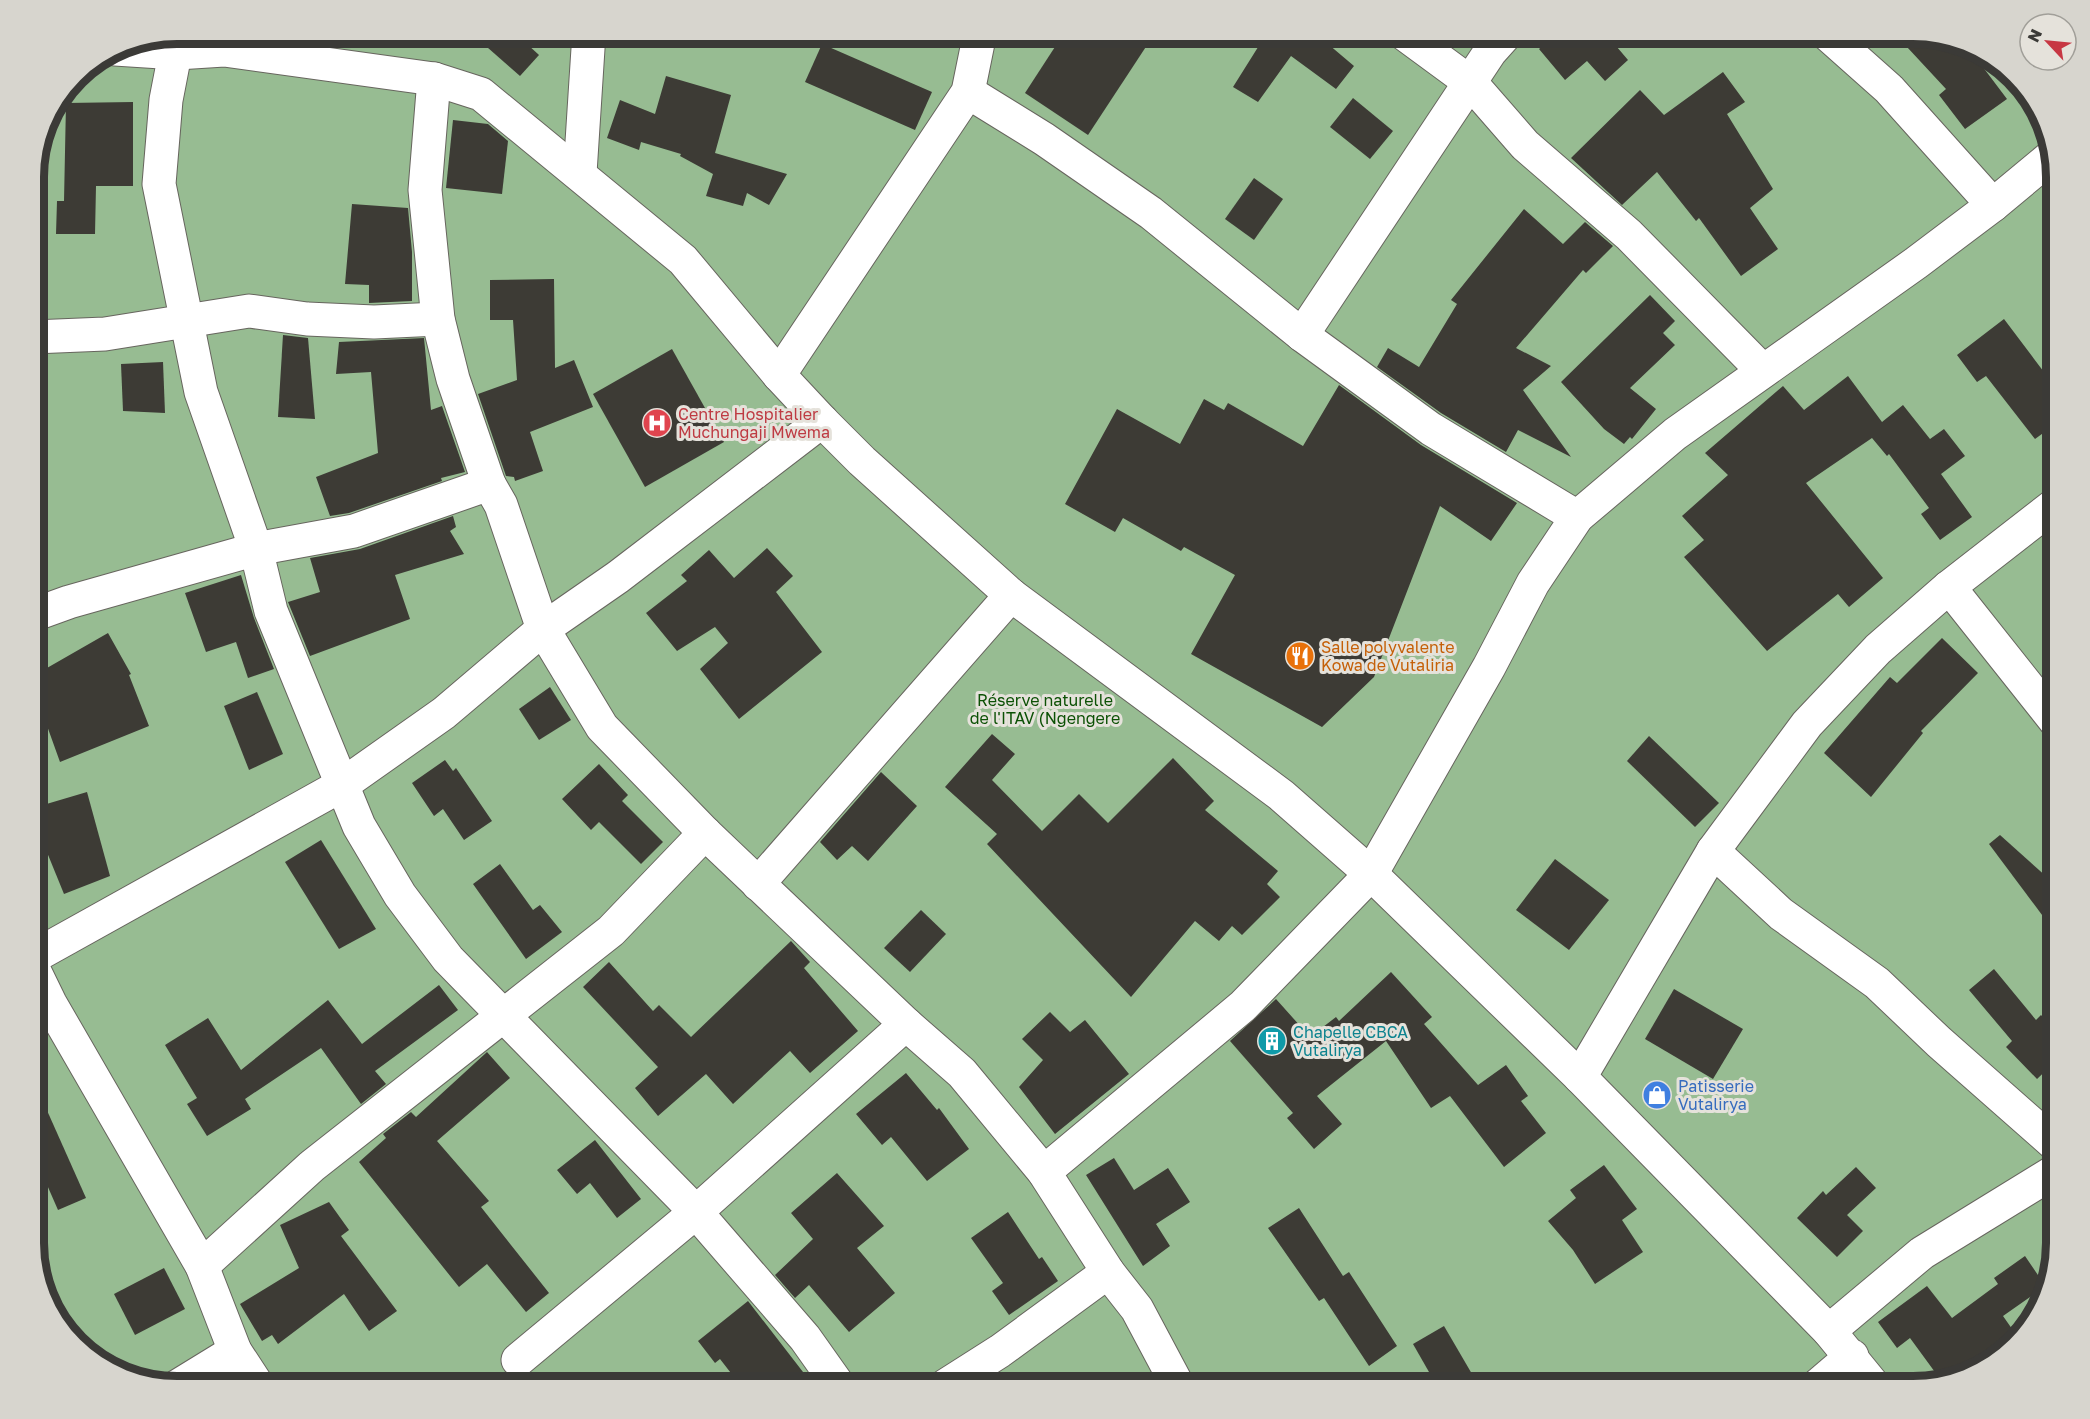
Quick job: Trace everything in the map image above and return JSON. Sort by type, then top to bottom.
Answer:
[{"type":"street","points":[[178,44],[166,99],[159,184],[201,392],[256,549],[271,611],[359,826],[400,895],[448,959],[696,1212],[805,1338],[833,1376]]},
{"type":"street","points":[[185,44],[434,79],[481,94],[580,173],[683,260],[779,375],[822,421],[862,461],[1011,595],[1281,795],[1371,874],[1580,1077],[1852,1356],[1867,1376]]},
{"type":"street","points":[[580,173],[588,44]]},
{"type":"street","points":[[779,375],[968,92],[978,44]]},
{"type":"street","points":[[1418,44],[1471,82],[1525,145],[1629,235],[1762,370]]},
{"type":"street","points":[[1302,334],[1497,44]]},
{"type":"street","points":[[1838,44],[1889,89],[1993,205]]},
{"type":"street","points":[[434,79],[425,190],[438,319],[453,379],[489,484],[501,505],[543,629],[602,727],[758,884],[906,1024],[962,1072],[1044,1172],[1108,1272],[1137,1309],[1173,1376]]},
{"type":"street","points":[[968,92],[1044,139],[1151,213],[1302,334],[1431,429],[1577,517]]},
{"type":"street","points":[[1044,1172],[1243,1006],[1371,874],[1489,667],[1533,583],[1577,517],[1675,434],[1762,370],[1916,263],[1993,205],[2045,162]]},
{"type":"street","points":[[44,337],[105,334],[187,323],[249,311],[307,319],[363,322],[438,319]]},
{"type":"street","points":[[44,951],[342,785],[444,713],[543,629],[618,577],[822,421]]},
{"type":"street","points":[[44,611],[256,549],[354,531],[489,484]]},
{"type":"street","points":[[1580,1077],[1713,851],[1807,724],[1878,649],[1949,587],[2046,512]]},
{"type":"street","points":[[1949,587],[2046,709]]},
{"type":"street","points":[[758,884],[1011,595]]},
{"type":"street","points":[[202,1266],[312,1166],[611,931],[705,833]]},
{"type":"street","points":[[1713,851],[1781,914],[1877,983],[2046,1136]]},
{"type":"street","points":[[44,991],[202,1266],[235,1351],[251,1376]]},
{"type":"street","points":[[519,1360],[696,1212],[906,1024]]},
{"type":"street","points":[[1828,1331],[1922,1253],[2046,1177]]},
{"type":"street","points":[[961,1376],[1000,1351],[1108,1272]]},
{"type":"street","points":[[194,1376],[235,1351]]},
{"type":"street","points":[[1829,1376],[1852,1356]]},
{"type":"green space","name":"Réserve naturelle de l'ITAV (Ngengere","points":[[1913,44],[1948,48],[1972,57],[1987,66],[2007,83],[2029,110],[2042,142],[2046,177],[2046,1242],[2042,1277],[2033,1301],[2024,1316],[2001,1342],[1980,1358],[1948,1371],[1913,1376],[177,1376],[142,1371],[118,1362],[103,1353],[77,1330],[61,1309],[46,1268],[44,1251],[44,168],[48,142],[54,126],[61,110],[77,89],[96,71],[118,57],[142,48],[159,45]]},
{"type":"building","points":[[484,44],[527,44],[539,55],[520,76]]},
{"type":"building","points":[[822,44],[932,92],[915,130],[805,82]]},
{"type":"building","points":[[1057,44],[1148,44],[1088,135],[1025,93]]},
{"type":"building","points":[[1260,44],[1328,44],[1354,66],[1336,89],[1291,56],[1258,102],[1233,87]]},
{"type":"building","points":[[1545,44],[1614,44],[1628,60],[1605,81],[1587,61],[1565,80],[1539,49]]},
{"type":"building","points":[[1904,44],[1948,48],[1972,57],[1978,61],[2007,99],[1965,129],[1939,95],[1946,89]]},
{"type":"building","points":[[1723,72],[1745,102],[1727,114],[1773,189],[1750,208],[1778,249],[1741,276],[1699,218],[1696,221],[1657,172],[1622,205],[1571,158],[1640,90],[1664,115]]},
{"type":"building","points":[[666,76],[731,95],[715,153],[787,174],[769,205],[747,193],[743,206],[706,196],[713,174],[680,156],[681,154],[641,142],[639,150],[607,138],[620,100],[655,114]]},
{"type":"building","points":[[1353,98],[1393,131],[1370,159],[1330,127]]},
{"type":"building","points":[[133,102],[133,186],[96,186],[95,234],[56,234],[57,201],[64,201],[66,103]]},
{"type":"building","points":[[453,120],[488,124],[508,141],[502,194],[446,188]]},
{"type":"building","points":[[1254,178],[1283,199],[1254,240],[1225,219]]},
{"type":"building","points":[[352,204],[408,208],[412,252],[412,301],[369,303],[369,285],[345,284]]},
{"type":"building","points":[[1524,209],[1563,244],[1585,222],[1613,246],[1586,273],[1583,270],[1516,348],[1551,366],[1523,390],[1571,457],[1518,430],[1506,452],[1441,413],[1377,367],[1388,348],[1419,367],[1457,304],[1451,300]]},
{"type":"building","points":[[554,279],[555,368],[574,360],[593,407],[530,432],[543,471],[515,481],[514,477],[506,476],[478,394],[517,380],[513,320],[490,320],[490,280]]},
{"type":"building","points":[[1650,295],[1675,321],[1663,333],[1675,345],[1630,388],[1656,409],[1632,439],[1630,437],[1624,444],[1604,429],[1561,382]]},
{"type":"building","points":[[2004,319],[2046,375],[2046,396],[2042,399],[2046,405],[2046,431],[2035,439],[1986,376],[1977,382],[1957,355]]},
{"type":"building","points":[[283,335],[308,338],[315,419],[278,417]]},
{"type":"building","points":[[424,338],[431,410],[442,406],[465,472],[441,478],[442,481],[349,513],[330,516],[316,477],[378,453],[371,372],[336,374],[339,342]]},
{"type":"building","points":[[672,349],[724,442],[645,487],[593,394]]},
{"type":"building","points":[[163,362],[165,413],[123,411],[121,364]]},
{"type":"building","points":[[1848,376],[1882,422],[1903,405],[1930,439],[1944,429],[1965,456],[1941,474],[1972,517],[1940,540],[1921,514],[1929,508],[1889,454],[1887,456],[1872,438],[1806,483],[1883,578],[1849,607],[1838,594],[1767,651],[1684,557],[1704,540],[1682,516],[1728,475],[1705,453],[1783,386],[1804,410]]},
{"type":"building","points":[[1339,385],[1421,445],[1517,503],[1491,541],[1440,506],[1374,677],[1322,727],[1191,654],[1235,575],[1184,547],[1181,551],[1123,518],[1115,532],[1065,504],[1117,409],[1180,444],[1204,399],[1224,410],[1228,403],[1303,446]]},
{"type":"building","points":[[453,516],[456,527],[450,531],[464,554],[395,575],[410,619],[310,656],[288,602],[320,592],[310,558],[360,549]]},
{"type":"building","points":[[767,548],[793,576],[776,592],[822,652],[739,719],[700,669],[728,643],[715,627],[677,651],[646,613],[687,581],[681,575],[709,550],[734,578]]},
{"type":"building","points":[[241,575],[254,618],[274,669],[248,678],[236,642],[206,652],[185,593]]},
{"type":"building","points":[[108,633],[131,674],[129,675],[149,726],[60,762],[46,723],[44,723],[44,670]]},
{"type":"building","points":[[1942,638],[1978,673],[1921,731],[1923,733],[1871,797],[1824,753],[1890,677],[1897,683]]},
{"type":"building","points":[[550,687],[571,720],[539,740],[519,709]]},
{"type":"building","points":[[257,692],[283,754],[249,770],[224,706]]},
{"type":"building","points":[[992,734],[1015,754],[992,780],[1042,831],[1079,794],[1108,823],[1173,758],[1214,801],[1205,810],[1278,871],[1267,884],[1280,897],[1242,935],[1232,926],[1219,941],[1195,921],[1131,997],[987,844],[997,834],[945,787]]},
{"type":"building","points":[[1649,736],[1719,803],[1695,827],[1627,761]]},
{"type":"building","points":[[445,760],[453,771],[456,768],[492,821],[464,840],[443,809],[434,816],[412,783]]},
{"type":"building","points":[[599,764],[628,795],[622,801],[663,842],[641,864],[599,822],[591,830],[562,799]]},
{"type":"building","points":[[881,772],[917,806],[868,861],[852,846],[837,860],[820,842]]},
{"type":"building","points":[[87,792],[110,876],[64,894],[44,845],[44,805]]},
{"type":"building","points":[[2000,835],[2046,876],[2046,920],[1989,844]]},
{"type":"building","points":[[321,840],[376,929],[339,949],[285,862]]},
{"type":"building","points":[[1555,859],[1609,900],[1569,950],[1516,910]]},
{"type":"building","points":[[500,864],[533,910],[540,905],[562,932],[526,959],[473,884]]},
{"type":"building","points":[[921,910],[946,934],[910,972],[884,948]]},
{"type":"building","points":[[791,941],[810,962],[804,968],[858,1031],[810,1073],[790,1051],[733,1104],[706,1074],[658,1116],[635,1088],[658,1067],[583,987],[609,962],[653,1011],[659,1005],[691,1037]]},
{"type":"building","points":[[1994,969],[2036,1020],[2041,1015],[2046,1020],[2046,1070],[2037,1079],[2006,1047],[2012,1041],[1969,990]]},
{"type":"building","points":[[1391,972],[1432,1017],[1424,1024],[1478,1085],[1506,1065],[1528,1096],[1521,1101],[1546,1133],[1504,1167],[1450,1096],[1431,1108],[1386,1041],[1317,1096],[1342,1124],[1314,1149],[1287,1118],[1293,1113],[1230,1041],[1276,999],[1310,1037],[1336,1017],[1339,1021]]},
{"type":"building","points":[[439,985],[458,1010],[375,1071],[386,1084],[361,1104],[321,1048],[245,1099],[251,1109],[207,1136],[187,1104],[197,1098],[165,1045],[208,1018],[241,1070],[328,1000],[362,1044]]},
{"type":"building","points":[[1674,989],[1743,1029],[1713,1079],[1645,1039]]},
{"type":"building","points":[[1050,1012],[1070,1032],[1085,1020],[1129,1074],[1055,1134],[1019,1087],[1043,1060],[1022,1039]]},
{"type":"building","points":[[487,1052],[510,1078],[437,1141],[489,1201],[481,1207],[549,1293],[526,1312],[487,1264],[459,1287],[359,1162],[386,1138],[383,1134],[411,1112],[416,1117]]},
{"type":"building","points":[[906,1073],[937,1110],[939,1108],[969,1149],[927,1181],[891,1137],[882,1145],[856,1114]]},
{"type":"building","points":[[44,1104],[86,1198],[58,1210],[44,1178]]},
{"type":"building","points":[[595,1140],[641,1199],[617,1218],[590,1183],[577,1194],[557,1170]]},
{"type":"building","points":[[1114,1158],[1134,1190],[1168,1168],[1190,1202],[1156,1224],[1170,1246],[1143,1266],[1086,1175]]},
{"type":"building","points":[[1604,1165],[1637,1209],[1622,1220],[1643,1252],[1595,1284],[1573,1250],[1548,1221],[1576,1198],[1570,1190]]},
{"type":"building","points":[[1856,1167],[1876,1188],[1847,1215],[1863,1231],[1837,1257],[1797,1218],[1823,1191],[1826,1195]]},
{"type":"building","points":[[837,1173],[884,1226],[857,1248],[895,1293],[849,1332],[809,1285],[795,1298],[775,1275],[813,1239],[791,1213]]},
{"type":"building","points":[[329,1202],[349,1230],[341,1236],[397,1311],[369,1331],[344,1294],[278,1344],[272,1335],[262,1341],[240,1304],[299,1268],[280,1225]]},
{"type":"building","points":[[1299,1208],[1343,1276],[1349,1272],[1397,1346],[1369,1366],[1324,1298],[1319,1301],[1268,1228]]},
{"type":"building","points":[[1008,1212],[1039,1259],[1042,1257],[1058,1281],[1009,1315],[992,1291],[1003,1283],[971,1238]]},
{"type":"building","points":[[2025,1256],[2041,1280],[2036,1293],[2003,1316],[2013,1330],[1988,1352],[1987,1350],[1964,1365],[1936,1373],[1910,1338],[1897,1348],[1878,1322],[1927,1286],[1952,1318],[1998,1284],[1994,1278]]},
{"type":"building","points":[[164,1268],[185,1309],[135,1335],[114,1294]]},
{"type":"building","points":[[748,1301],[803,1372],[798,1376],[733,1376],[720,1359],[715,1363],[698,1341]]},
{"type":"building","points":[[1444,1326],[1473,1376],[1431,1376],[1413,1344]]},
{"type":"place","name":"Centre Hospitalier Muchungaji Mwema","points":[[657,423]]},
{"type":"place","name":"Salle polyvalente Kowa de Vutaliria","points":[[1300,656]]},
{"type":"place","name":"Chapelle CBCA Vutalirya","points":[[1272,1041]]},
{"type":"place","name":"Patisserie Vutalirya","points":[[1657,1095]]}]
